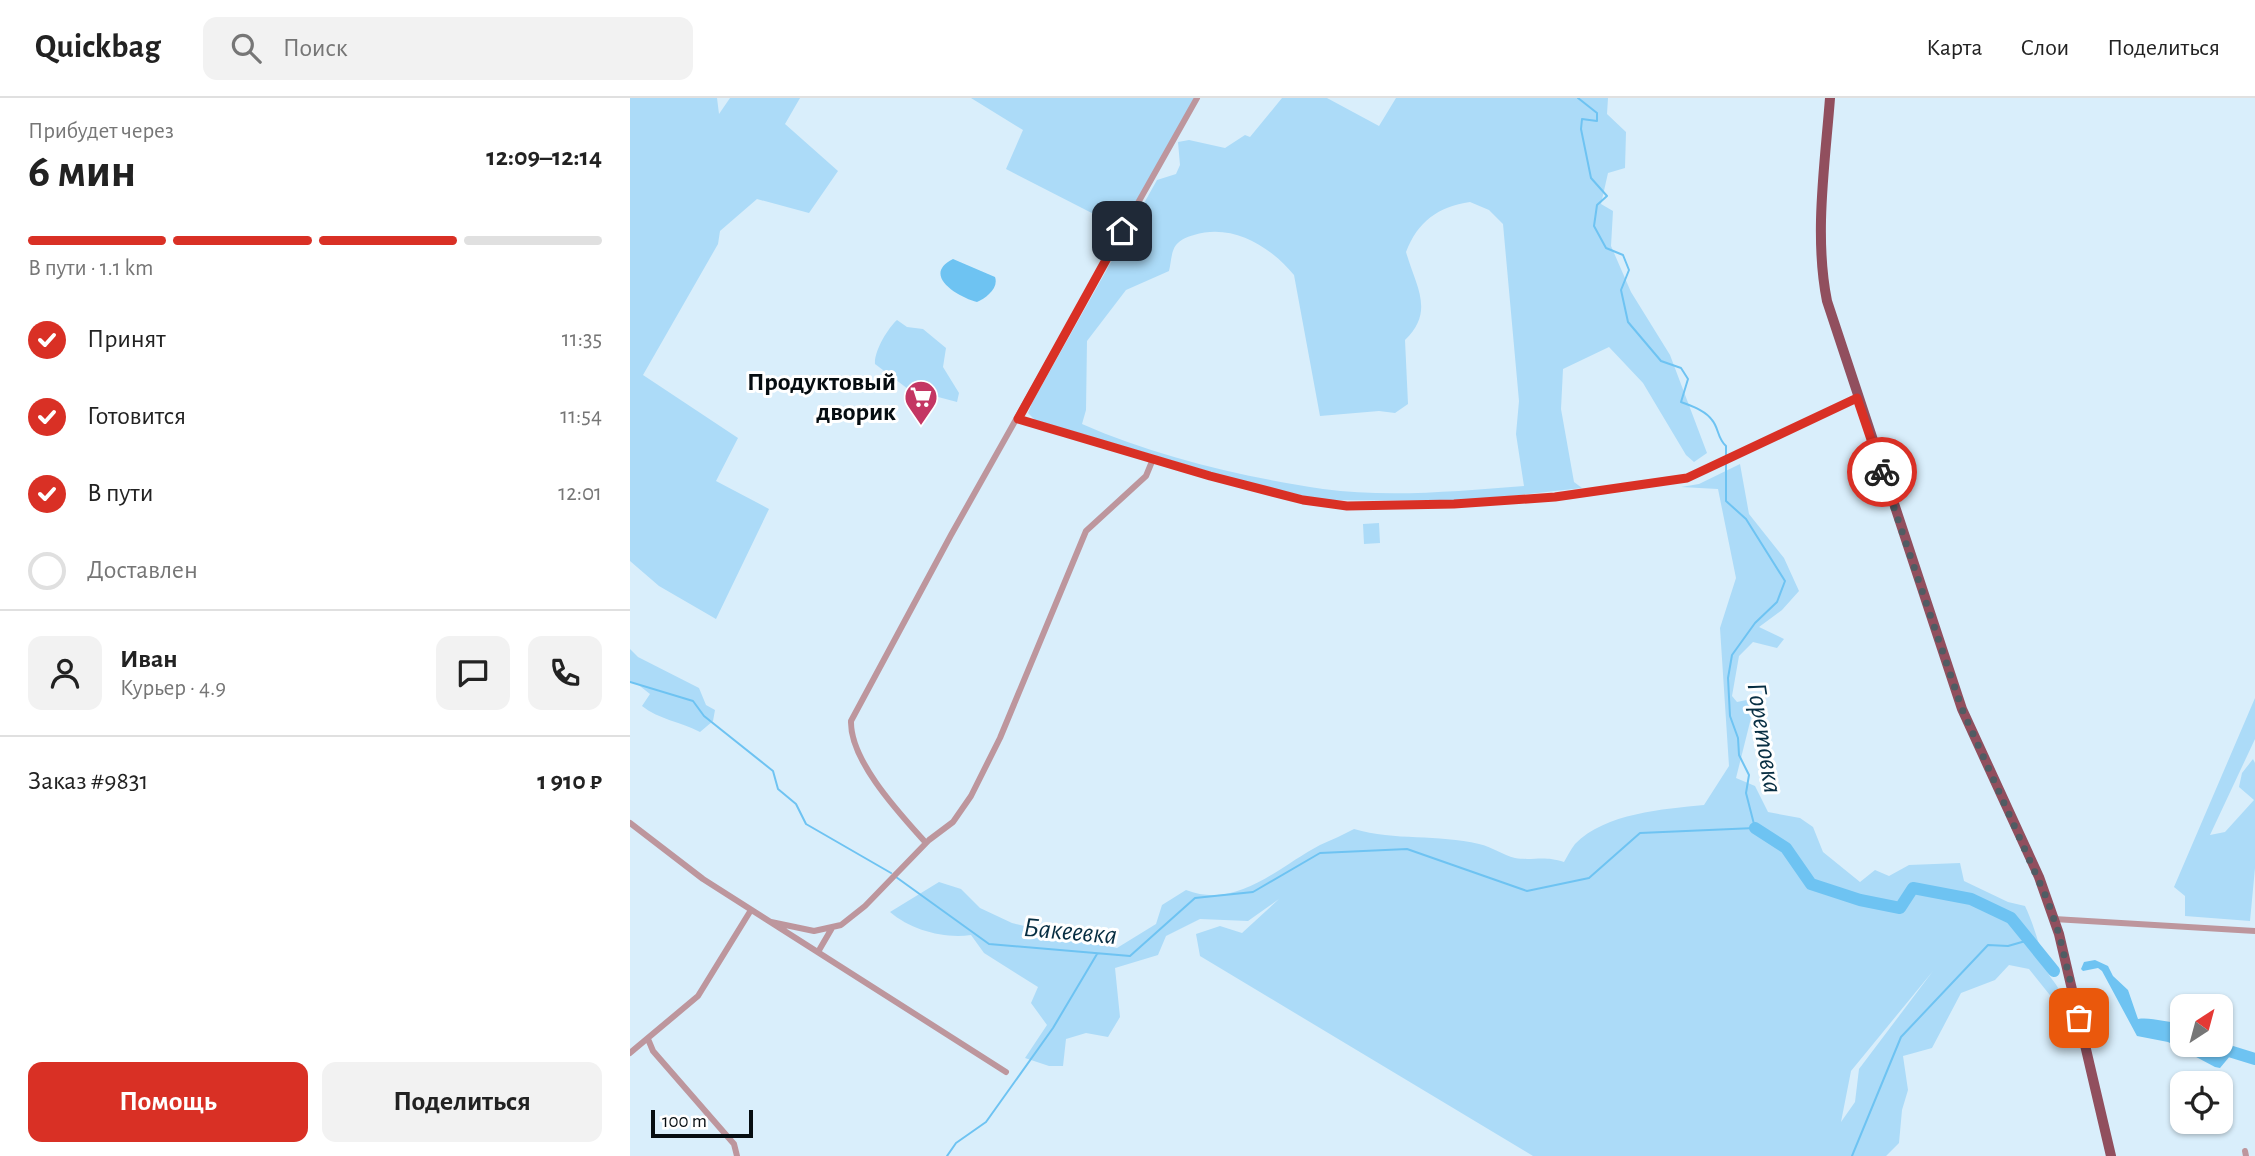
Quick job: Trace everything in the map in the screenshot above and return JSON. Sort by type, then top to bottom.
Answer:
[{"type":"main road","points":[[1830,98],[1822,265],[1827,301],[1962,709],[2034,867],[2054,919],[2110,1156]]},
{"type":"street","points":[[926,843],[894,807],[866,765],[851,736],[851,721],[951,535],[1197,98]]},
{"type":"street","points":[[1018,419],[1270,492],[1347,506],[1454,504],[1555,497],[1687,478],[1857,398]]},
{"type":"street","points":[[771,922],[802,930],[841,925],[865,906],[926,843],[953,822],[971,796],[1000,738],[1086,531],[1146,476],[1153,459]]},
{"type":"street","points":[[630,822],[703,879],[1006,1072]]},
{"type":"street","points":[[630,1053],[698,996],[751,909]]},
{"type":"street","points":[[2054,919],[2255,931]]},
{"type":"street","points":[[818,952],[832,928]]},
{"type":"street","points":[[648,1039],[653,1051],[734,1144],[737,1156]]},
{"type":"shaded area","points":[[630,98],[717,98],[719,114],[730,98],[800,98],[785,124],[838,171],[809,213],[757,199],[720,231],[718,244],[643,375],[738,438],[716,481],[769,509],[716,619],[659,586],[630,561]]},
{"type":"shaded area","points":[[971,98],[1194,98],[1125,230],[1006,169],[1023,130]]},
{"type":"shaded area","points":[[1282,98],[1327,98],[1379,126],[1396,98],[1608,98],[1607,114],[1626,132],[1625,168],[1608,173],[1601,204],[1613,211],[1611,246],[1631,292],[1670,355],[1707,453],[1694,462],[1686,455],[1643,383],[1609,347],[1563,369],[1561,409],[1574,482],[1582,488],[1466,501],[1320,500],[1228,477],[1035,420],[1028,413],[1032,403],[1157,180],[1176,174],[1180,165],[1178,142],[1189,140],[1225,148],[1245,135],[1250,137]],"holes":[[[1470,202],[1489,210],[1503,224],[1519,401],[1516,434],[1524,486],[1398,493],[1323,489],[1262,478],[1170,456],[1082,424],[1086,410],[1087,341],[1126,290],[1169,271],[1173,251],[1178,243],[1208,232],[1236,235],[1262,246],[1294,275],[1320,416],[1379,411],[1395,413],[1408,404],[1405,340],[1414,329],[1421,309],[1421,298],[1406,252],[1411,241],[1430,217],[1448,208]]]},
{"type":"shaded area","points":[[953,259],[995,277],[991,292],[977,302],[946,285],[941,272],[944,265]]},
{"type":"shaded area","points":[[897,320],[907,327],[923,329],[946,348],[943,367],[959,393],[957,402],[908,389],[875,364],[882,340]]},
{"type":"shaded area","points":[[1740,464],[1749,514],[1784,558],[1799,591],[1782,610],[1759,627],[1784,639],[1777,648],[1753,642],[1739,656],[1732,696],[1737,702],[1756,698],[1736,778],[1755,786],[1768,812],[1800,818],[1813,827],[1823,852],[1860,882],[1875,870],[1889,876],[1909,865],[1960,863],[1964,881],[2008,902],[2025,906],[2047,971],[2061,995],[2053,999],[2029,969],[2009,965],[1995,980],[1961,993],[1932,1048],[1903,1056],[1908,1090],[1902,1110],[1899,1143],[1886,1156],[1533,1156],[1200,956],[1196,934],[1220,926],[1242,933],[1279,899],[1248,921],[1200,919],[1166,936],[1158,955],[1115,968],[1120,1017],[1108,1037],[1086,1033],[1066,1039],[1063,1066],[1049,1066],[1025,1058],[1047,1025],[1031,1003],[1038,987],[984,953],[971,935],[950,936],[928,932],[908,924],[890,912],[939,882],[961,889],[980,908],[1012,923],[1117,948],[1156,924],[1162,905],[1186,890],[1205,895],[1240,890],[1354,829],[1385,835],[1464,841],[1484,845],[1515,858],[1564,862],[1575,844],[1602,825],[1636,814],[1704,805],[1729,766],[1720,628],[1736,578],[1718,489],[1681,487],[1699,484]],"holes":[[[1933,971],[1859,1069],[1855,1102],[1841,1122],[1851,1071]]]},
{"type":"shaded area","points":[[1379,523],[1380,543],[1364,544],[1363,524]]},
{"type":"shaded area","points":[[630,649],[638,657],[699,688],[706,705],[715,710],[713,721],[700,732],[642,706],[650,694],[636,683],[630,683]]},
{"type":"shaded area","points":[[2255,698],[2255,739],[2210,835],[2225,832],[2254,800],[2239,787],[2242,773],[2253,759],[2255,763],[2255,868],[2250,921],[2185,916],[2185,896],[2174,887]]},
{"type":"shaded area","points":[[2095,960],[2108,966],[2113,976],[2128,990],[2138,1019],[2170,1022],[2170,1043],[2137,1036],[2102,971],[2098,968],[2083,971],[2081,969],[2084,962]]},
{"type":"shaded area","points":[[2233,1049],[2245,1056],[2233,1056]]},
{"type":"shaded area","points":[[2196,1057],[2229,1057],[2220,1068]]},
{"type":"waterway","name":"Горетовка","points":[[1578,98],[1597,113],[1597,121],[1582,119],[1581,129],[1591,178],[1607,196],[1597,205],[1594,226],[1606,248],[1623,255],[1629,270],[1621,290],[1628,322],[1661,361],[1681,368],[1688,379],[1681,402],[1702,411],[1712,420],[1726,446],[1726,456]]},
{"type":"waterway","name":"Бакеевка","points":[[896,877],[989,944],[1130,956],[1195,898],[1253,892],[1320,853],[1407,849],[1527,891],[1589,878],[1640,833],[1755,828],[1746,793],[1749,775],[1739,755],[1738,738],[1730,716],[1728,678],[1732,655],[1755,623],[1777,602],[1785,581],[1746,519],[1726,501],[1726,462]]},
{"type":"waterway","name":"Бакеевка","points":[[630,682],[693,701],[704,716],[773,771],[778,789],[796,804],[806,824],[891,873]]},
{"type":"waterway","name":"Горетовка","points":[[1755,828],[1786,848],[1811,884],[1860,900],[1900,908],[1913,888],[1971,899],[2011,918],[2054,971]]},
{"type":"waterway","points":[[1852,1156],[1901,1037],[1988,945],[2008,946],[2029,940]]},
{"type":"waterway","points":[[947,1156],[956,1143],[986,1122],[1053,1028],[1097,954]]},
{"type":"waterway","name":"Горетовка","points":[[2233,1052],[2255,1059]]},
{"type":"way so far","points":[[1882,472],[1962,709],[2047,899],[2059,934],[2079,1018]]},
{"type":"place","name":"Продуктовый дворик","points":[[921,427]]},
{"type":"route","points":[[1122,231],[1018,419],[1210,476],[1303,500],[1347,506],[1454,504],[1555,497],[1687,478],[1857,398],[1882,472]]}]
